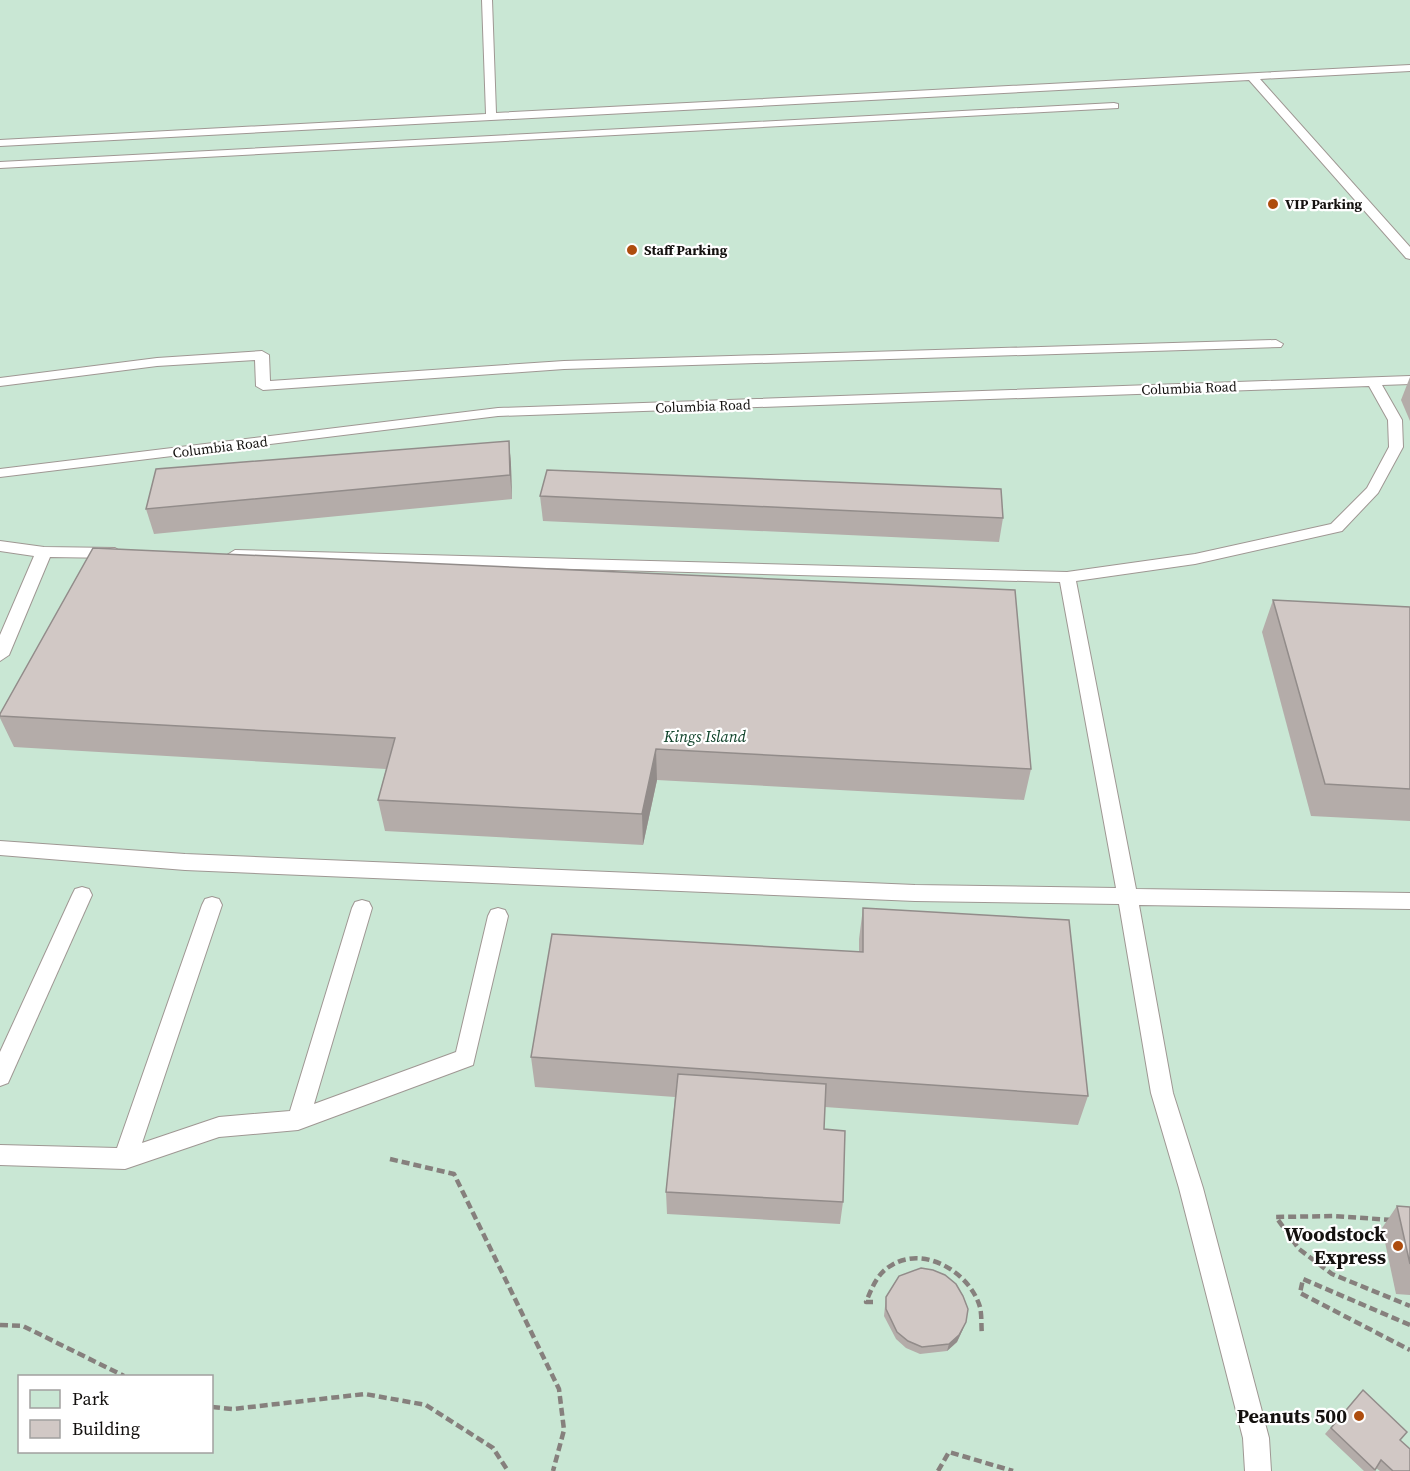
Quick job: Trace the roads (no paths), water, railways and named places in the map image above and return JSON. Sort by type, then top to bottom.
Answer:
[{"type":"lane","points":[[487,0],[491,115]]},
{"type":"lane","points":[[0,143],[491,115],[1410,68]]},
{"type":"lane","points":[[1252,77],[1410,255]]},
{"type":"lane","points":[[0,165],[1114,106]]},
{"type":"lane","points":[[0,382],[157,362],[262,355],[263,386],[564,365],[1276,344]]},
{"type":"lane","name":"Columbia Road","points":[[0,473],[498,412],[1410,380]]},
{"type":"lane","points":[[212,555],[428,558],[1067,577],[1195,559],[1336,528],[1373,490],[1396,447],[1395,420],[1373,381]]},
{"type":"lane","points":[[0,546],[44,552],[128,553]]},
{"type":"lane","points":[[0,655],[44,552]]},
{"type":"lane","points":[[1067,577],[1104,761],[1162,1093],[1191,1188],[1254,1427],[1258,1471]]},
{"type":"lane","points":[[0,848],[208,863],[915,893],[1410,901]]},
{"type":"lane","points":[[0,1076],[82,895]]},
{"type":"lane","points":[[125,1159],[212,905]]},
{"type":"lane","points":[[298,1120],[362,908]]},
{"type":"lane","points":[[0,1155],[125,1159],[219,1128],[298,1120],[465,1058],[498,916]]},
{"type":"place","name":"VIP Parking","points":[[1273,204]]},
{"type":"place","name":"Staff Parking","points":[[632,250]]},
{"type":"place","name":"Woodstock Express","points":[[1398,1246]]},
{"type":"place","name":"Peanuts 500","points":[[1359,1416]]},
{"type":"park label","name":"Kings Island","points":[[705,736]]}]
